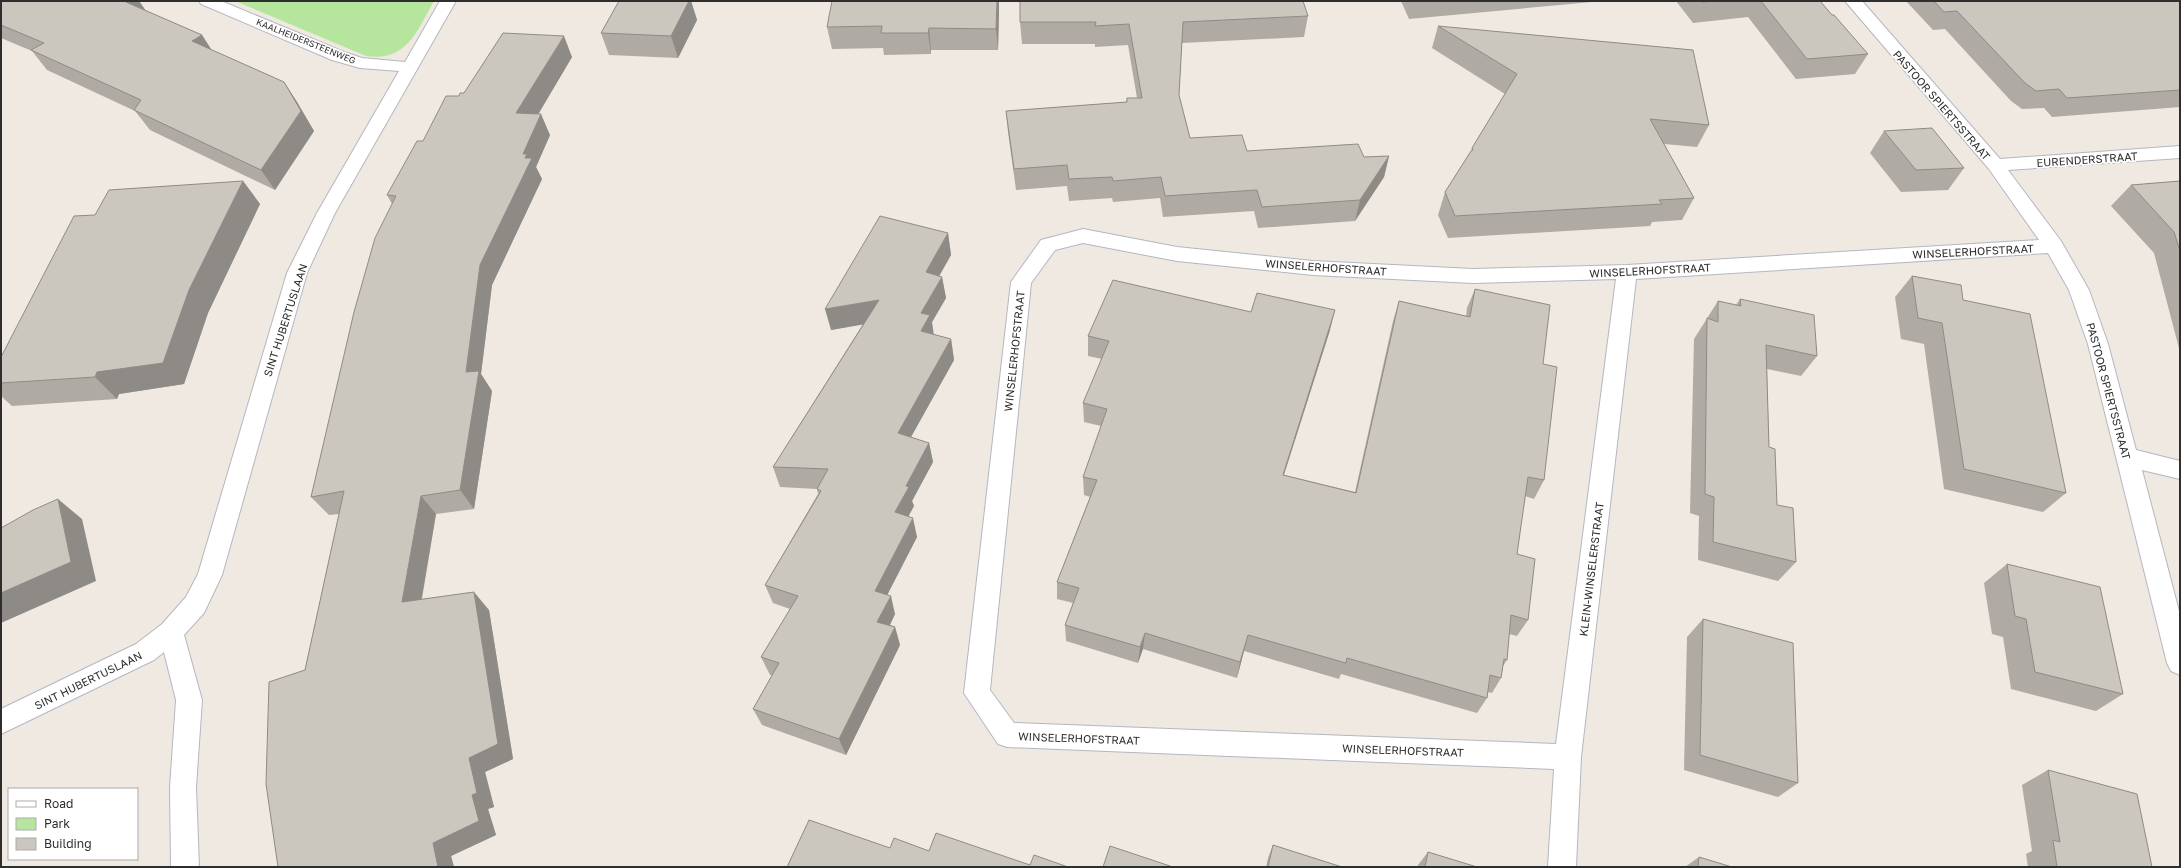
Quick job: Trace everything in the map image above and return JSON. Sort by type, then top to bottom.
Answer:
[{"type":"street","name":"KAALHEIDERSTEENWEG","points":[[207,1],[338,56],[366,64],[408,67]]},
{"type":"street","name":"SINT HUBERTUSLAAN","points":[[1,722],[145,652],[172,632],[195,605],[210,574],[298,273],[326,213],[408,67],[448,1]]},
{"type":"street","name":"PASTOOR SPIERTSSTRAAT","points":[[1853,1],[1995,165],[2054,246],[2079,290],[2098,344],[2180,663]]},
{"type":"street","name":"EURENDERSTRAAT","points":[[1995,165],[2180,152]]},
{"type":"street","name":"WINSELERHOFSTRAAT","points":[[1568,757],[1007,735],[977,692],[1021,282],[1048,245],[1083,236],[1177,254],[1313,268],[1473,276],[1627,272],[2054,246]]},
{"type":"street","name":"KLEIN-WINSELERSTRAAT","points":[[1562,867],[1568,757],[1627,272]]},
{"type":"street","points":[[2126,457],[2180,470]]},
{"type":"street","points":[[172,632],[189,700],[183,787],[185,867]]},
{"type":"green space","points":[[235,1],[434,1],[416,33],[409,42],[392,54],[380,57],[366,56]]},
{"type":"building","points":[[1,1],[128,1],[126,2],[202,35],[192,41],[284,82],[301,111],[261,170],[134,110],[141,100],[31,50],[44,43],[1,25]]},
{"type":"building","points":[[619,1],[689,1],[671,36],[601,33]]},
{"type":"building","points":[[832,1],[997,1],[996,29],[929,28],[928,33],[881,33],[882,26],[827,27]]},
{"type":"building","points":[[1020,1],[1303,1],[1308,16],[1183,22],[1179,95],[1190,138],[1242,135],[1247,151],[1358,144],[1364,157],[1389,156],[1360,200],[1262,207],[1257,190],[1165,196],[1161,177],[1113,181],[1112,177],[1069,179],[1067,165],[1014,169],[1006,111],[1127,102],[1127,98],[1142,98],[1129,24],[1095,26],[1096,22],[1020,22]]},
{"type":"building","points":[[1761,1],[1820,1],[1868,54],[1807,59]]},
{"type":"building","points":[[1934,1],[2180,1],[2180,90],[2067,98],[2059,89],[2036,91],[2025,83],[1957,11],[1944,12]]},
{"type":"building","points":[[1438,26],[1693,50],[1709,125],[1650,119],[1694,198],[1659,200],[1662,204],[1455,216],[1445,192],[1473,150],[1472,148],[1517,74]]},
{"type":"building","points":[[503,33],[564,36],[516,113],[541,114],[523,154],[527,154],[525,158],[532,158],[480,265],[466,372],[479,371],[460,490],[421,496],[402,602],[474,592],[498,744],[469,758],[477,793],[472,795],[479,821],[433,843],[438,867],[278,867],[266,784],[269,682],[305,670],[344,491],[311,497],[354,312],[375,238],[396,196],[387,195],[417,141],[423,141],[446,96],[459,96],[460,93],[464,93]]},
{"type":"building","points":[[1932,128],[1964,168],[1916,170],[1884,131]]},
{"type":"building","points":[[243,181],[189,290],[163,363],[97,372],[95,377],[1,383],[1,357],[74,216],[95,215],[109,190]]},
{"type":"building","points":[[2180,181],[2180,251],[2174,232],[2131,185]]},
{"type":"building","points":[[880,216],[948,233],[926,272],[942,277],[921,313],[930,315],[921,331],[951,339],[898,433],[929,443],[906,486],[909,487],[895,512],[913,518],[875,591],[891,596],[877,622],[895,627],[839,739],[753,709],[779,663],[761,657],[798,596],[765,585],[821,491],[817,489],[828,469],[773,467],[879,300],[825,309]]},
{"type":"building","points":[[1912,276],[1961,285],[1963,300],[2030,314],[2066,493],[1964,469],[1942,323],[1918,318]]},
{"type":"building","points":[[1113,280],[1251,312],[1257,293],[1335,310],[1283,475],[1356,493],[1399,301],[1470,317],[1475,289],[1550,305],[1543,364],[1557,367],[1544,480],[1528,477],[1517,554],[1535,559],[1528,620],[1511,615],[1507,660],[1504,659],[1501,678],[1490,675],[1487,698],[1347,658],[1346,663],[1248,635],[1240,662],[1145,633],[1140,647],[1065,625],[1079,588],[1057,582],[1097,480],[1083,477],[1107,409],[1083,403],[1109,341],[1088,336]]},
{"type":"building","points":[[1740,299],[1814,315],[1817,356],[1766,345],[1769,447],[1775,449],[1777,505],[1793,508],[1796,562],[1713,542],[1714,497],[1705,494],[1707,318],[1718,322],[1718,301],[1741,306]]},
{"type":"building","points":[[58,499],[71,562],[1,593],[1,528],[33,510]]},
{"type":"building","points":[[2007,564],[2100,587],[2123,694],[2035,672],[2026,619],[2015,616]]},
{"type":"building","points":[[1703,619],[1793,643],[1798,783],[1700,755]]},
{"type":"building","points":[[2048,770],[2137,794],[2152,867],[2057,867],[2053,840],[2060,842]]},
{"type":"building","points":[[809,820],[890,848],[894,838],[929,851],[936,833],[1030,865],[1034,855],[1068,867],[787,867]]},
{"type":"building","points":[[1273,845],[1342,867],[1268,867]]},
{"type":"building","points":[[1110,846],[1173,867],[1103,867]]},
{"type":"building","points":[[1428,852],[1477,867],[1425,867]]},
{"type":"building","points":[[1699,857],[1732,867],[1698,867]]}]
